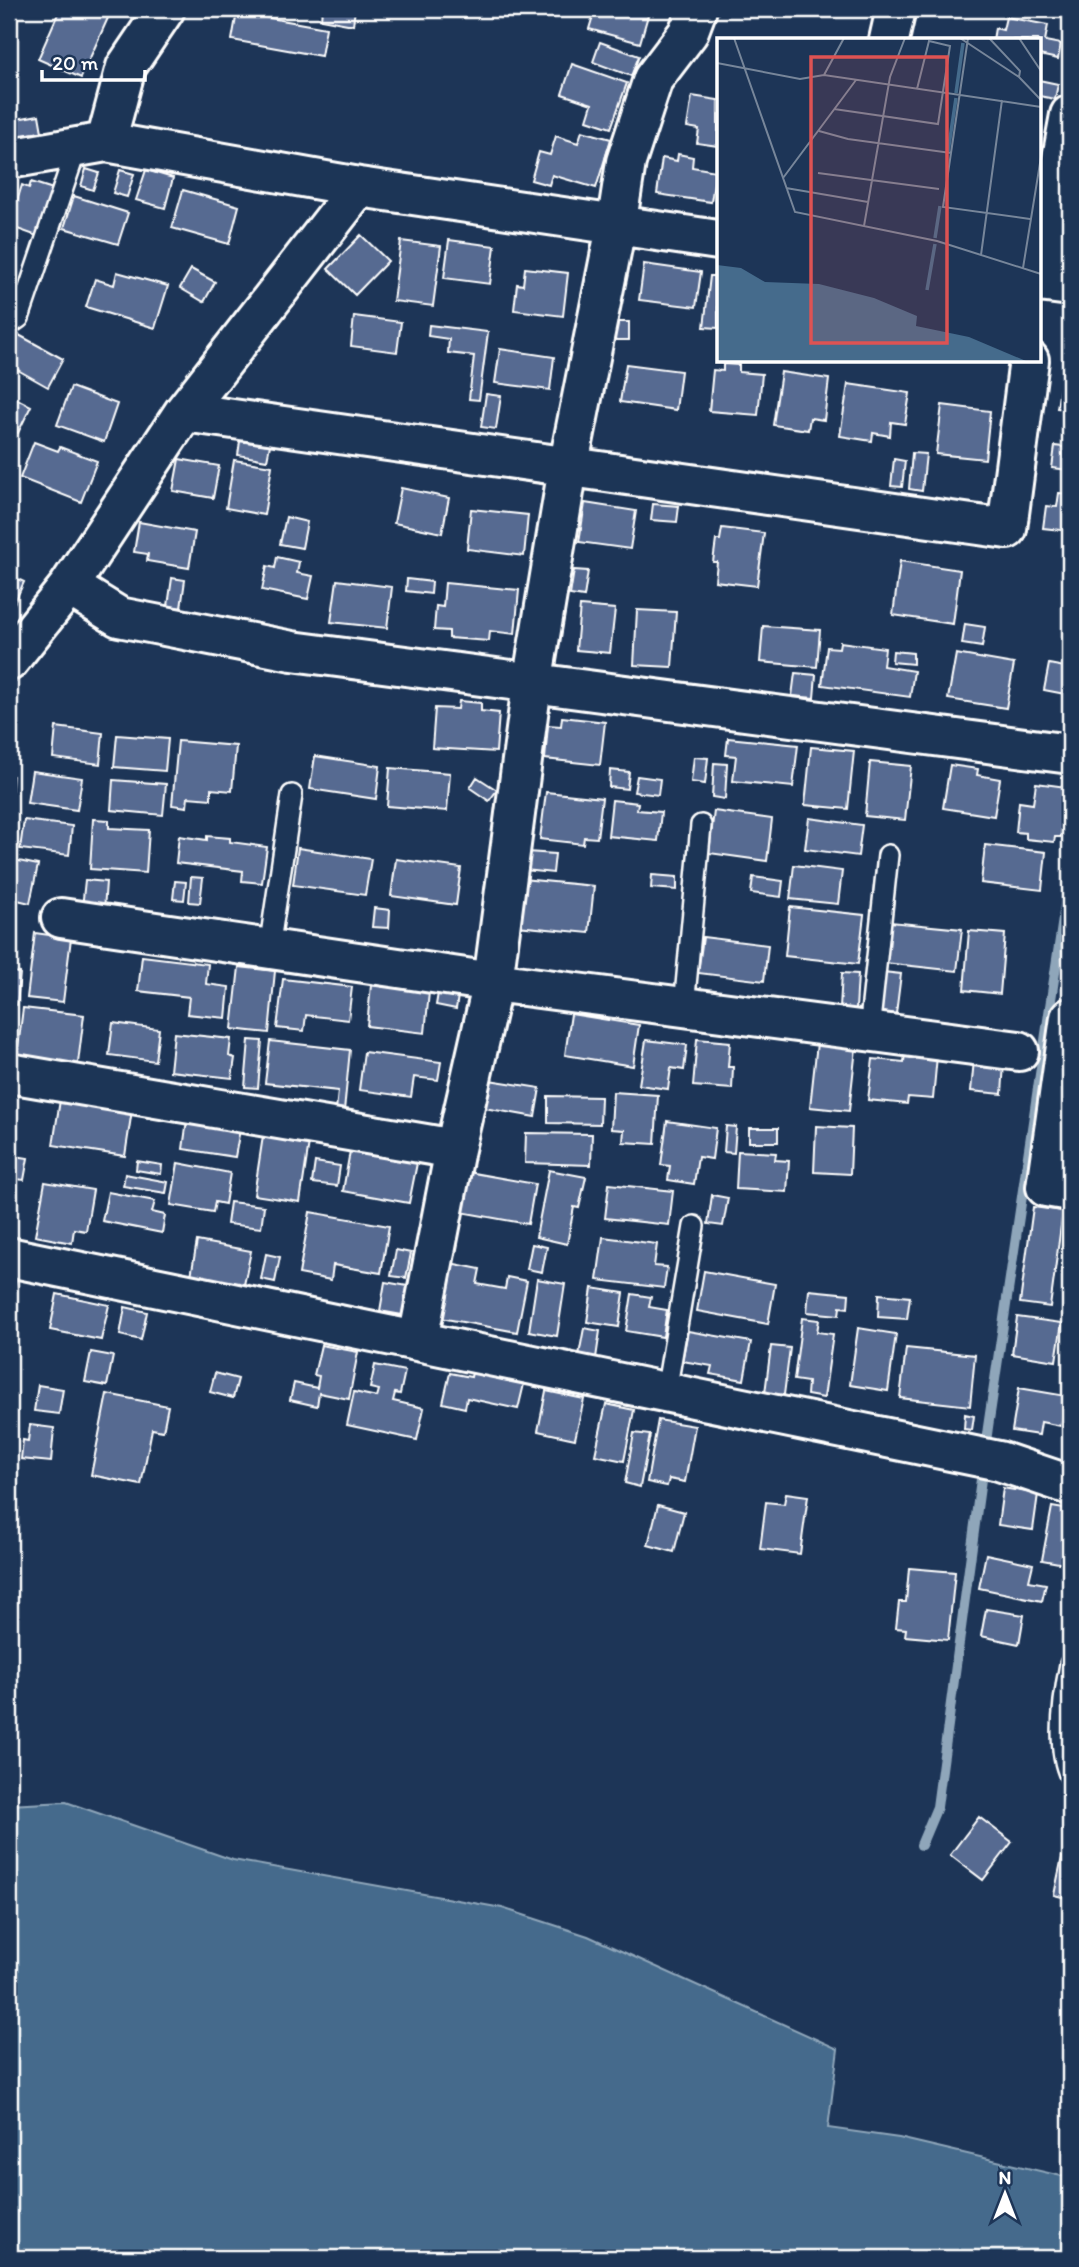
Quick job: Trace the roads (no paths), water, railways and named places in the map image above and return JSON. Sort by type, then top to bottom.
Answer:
[{"type":"street","points":[[92,144],[126,67],[165,9]]},
{"type":"street","points":[[418,1340],[455,1149],[493,982],[532,684],[568,468],[616,227],[626,162],[653,79],[688,33],[697,9]]},
{"type":"street","points":[[890,38],[897,9]]},
{"type":"street","points":[[1040,277],[1070,115]]},
{"type":"street","points":[[9,159],[92,144],[616,227],[717,240]]},
{"type":"street","points":[[9,661],[69,586],[184,412],[359,187]]},
{"type":"street","points":[[1040,282],[1070,286]]},
{"type":"street","points":[[184,412],[1007,529],[1029,362]]},
{"type":"street","points":[[69,586],[119,617],[292,651],[1070,754]]},
{"type":"street","points":[[61,918],[493,982],[1019,1051]]},
{"type":"street","points":[[1070,1018],[1046,1187],[1070,1191]]},
{"type":"street","points":[[9,1073],[455,1149]]},
{"type":"street","points":[[9,1257],[982,1457],[1070,1485]]},
{"type":"lane","points":[[9,325],[19,318],[92,144]]},
{"type":"lane","points":[[269,949],[292,795]]},
{"type":"lane","points":[[684,1007],[701,825]]},
{"type":"lane","points":[[869,1031],[888,855]]},
{"type":"lane","points":[[666,1392],[694,1226]]},
{"type":"lane","points":[[1070,1664],[1062,1701],[1065,1766],[1070,1776]]},
{"type":"water","points":[[66,1802],[233,1860],[502,1908],[588,1936],[838,2049],[828,2128],[899,2138],[1070,2178],[1070,2258],[9,2258],[9,1805]]},
{"type":"waterway","points":[[921,1845],[937,1807],[988,1427],[1070,871]]}]
